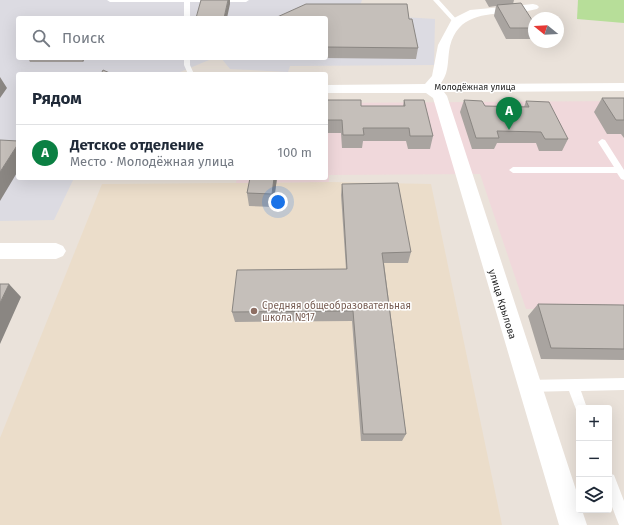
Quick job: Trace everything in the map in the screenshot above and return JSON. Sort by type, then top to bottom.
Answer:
[{"type":"street","points":[[429,88],[439,77],[444,44],[456,22],[470,14],[533,7]]},
{"type":"street","name":"Молодёжная улица","points":[[328,89],[624,87]]},
{"type":"street","name":"улица Крылова","points":[[429,88],[440,96],[528,386],[573,525]]},
{"type":"street","points":[[0,251],[56,251]]},
{"type":"lane","points":[[110,0],[246,0]]},
{"type":"lane","points":[[187,0],[187,16]]},
{"type":"lane","points":[[436,0],[456,22]]},
{"type":"lane","points":[[187,60],[187,65],[190,72]]},
{"type":"lane","points":[[602,142],[622,174]]},
{"type":"lane","points":[[513,170],[622,174]]},
{"type":"lane","points":[[528,386],[624,384]]},
{"type":"lane","points":[[573,385],[581,405]]},
{"type":"lane","points":[[612,488],[624,520]]},
{"type":"shaded area","points":[[0,0],[362,0],[357,14],[435,19],[434,65],[290,66],[288,72],[230,69],[223,60],[328,60],[328,16],[16,16],[16,60],[209,60],[180,72],[16,72],[16,180],[73,180],[54,220],[0,221]]},
{"type":"shaded area","points":[[624,101],[624,308],[526,309],[480,174],[329,175],[329,182],[236,183],[237,180],[328,180],[328,103]]},
{"type":"shaded area","name":"Средняя общеобразовательная школа №17","points":[[329,182],[431,184],[502,525],[0,525],[0,438],[102,184]]},
{"type":"green space","points":[[578,0],[624,0],[624,23],[577,19]]},
{"type":"building","points":[[201,0],[228,0],[224,16],[197,16]]},
{"type":"building","points":[[521,3],[528,14],[528,28],[510,28],[497,5]]},
{"type":"building","points":[[306,4],[407,4],[409,19],[412,19],[418,48],[328,47],[328,16],[279,16]]},
{"type":"building","points":[[602,98],[624,98],[624,120],[616,120]]},
{"type":"building","points":[[328,100],[361,100],[361,106],[405,106],[404,100],[424,100],[433,136],[410,136],[409,128],[363,128],[364,135],[343,135],[342,120],[328,120]]},
{"type":"building","points":[[464,100],[482,101],[485,106],[529,107],[526,101],[549,102],[568,139],[545,139],[541,132],[497,131],[499,138],[476,138]]},
{"type":"building","points":[[0,140],[16,141],[16,147],[0,172]]},
{"type":"building","points":[[250,180],[274,180],[272,194],[247,193]]},
{"type":"building","points":[[398,183],[411,252],[382,253],[406,434],[363,434],[353,311],[232,312],[237,270],[347,269],[342,184]]},
{"type":"building","points":[[0,284],[9,284],[0,303]]},
{"type":"building","points":[[538,304],[624,305],[624,349],[551,348]]},
{"type":"place","name":"Детское отделение","points":[[509,130]]},
{"type":"place","name":"Средняя общеобразовательная школа №17","points":[[254,311]]}]
